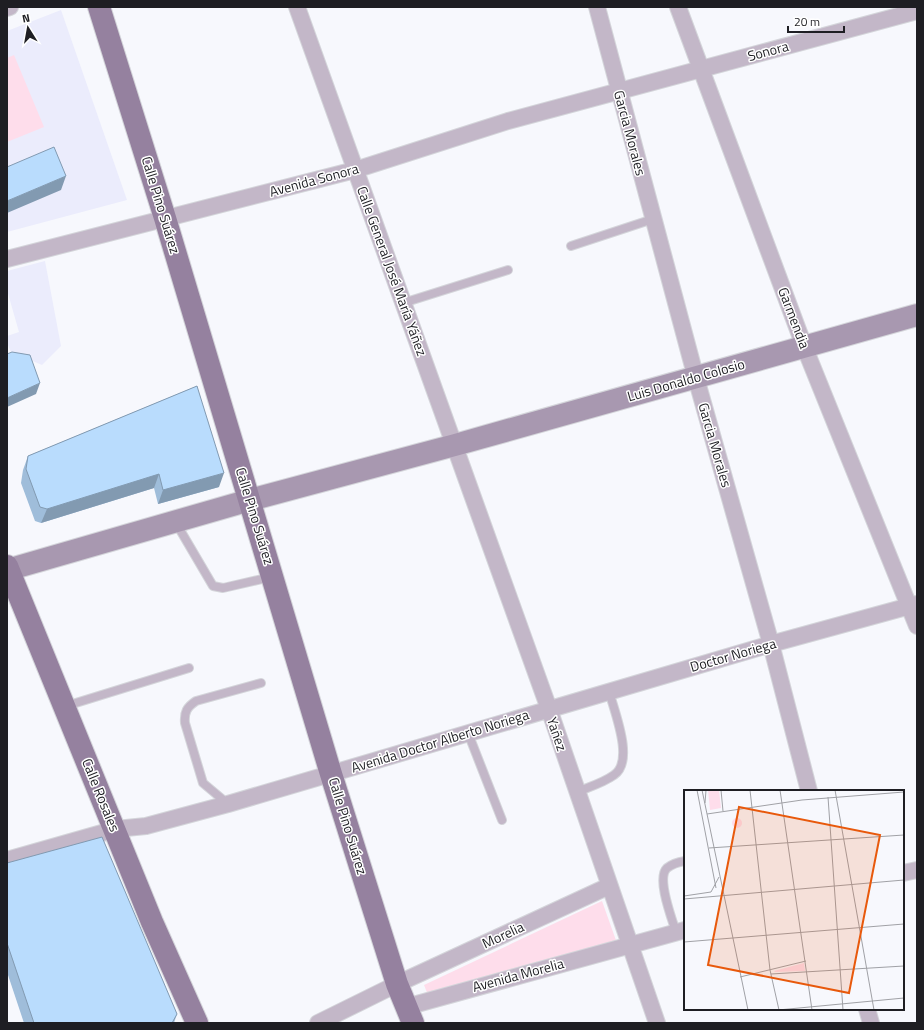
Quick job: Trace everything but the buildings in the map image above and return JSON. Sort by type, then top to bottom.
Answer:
[{"type":"main road","name":"Calle Pino Suárez","points":[[99,7],[165,218],[331,774],[397,984],[410,1015]]},
{"type":"main road","name":"Luis Donaldo Colosio","points":[[7,568],[696,378],[917,315]]},
{"type":"main road","name":"Calle Rosales","points":[[7,568],[116,829],[152,922],[197,1023]]},
{"type":"street","name":"Calle General José María Yáñez","points":[[297,7],[454,445]]},
{"type":"street","name":"Garcia Morales","points":[[597,7],[696,378],[771,644],[809,790]]},
{"type":"street","name":"Garmendia","points":[[678,7],[804,346],[913,605],[917,626]]},
{"type":"street","name":"Sonora","points":[[619,91],[917,11]]},
{"type":"street","name":"Avenida Sonora","points":[[7,258],[355,170],[508,121],[619,91]]},
{"type":"street","name":"Yañez","points":[[454,445],[549,709],[657,1023]]},
{"type":"street","name":"Doctor Noriega","points":[[549,709],[771,644],[913,605]]},
{"type":"street","name":"Avenida Doctor Alberto Noriega","points":[[7,860],[116,829],[146,826],[228,804],[549,709]]},
{"type":"street","points":[[904,873],[917,870]]},
{"type":"street","name":"Morelia","points":[[397,984],[610,886]]},
{"type":"street","points":[[630,946],[680,931]]},
{"type":"street","name":"Avenida Morelia","points":[[410,1015],[630,946]]},
{"type":"street","points":[[318,1023],[397,984]]},
{"type":"street","points":[[867,1010],[870,1023]]},
{"type":"lane","points":[[571,246],[653,219]]},
{"type":"lane","points":[[403,304],[508,270]]},
{"type":"lane","points":[[176,522],[213,586],[223,588],[273,576]]},
{"type":"lane","points":[[65,706],[189,668]]},
{"type":"lane","points":[[228,804],[203,783],[185,723],[184,714],[188,706],[196,701],[261,683]]},
{"type":"lane","points":[[577,792],[615,775],[623,761],[624,748],[609,691]]},
{"type":"lane","points":[[468,733],[502,820]]},
{"type":"lane","points":[[680,931],[662,881],[666,869],[674,864],[684,861]]},
{"type":"shaded area","points":[[61,10],[127,200],[7,232],[7,31]]},
{"type":"shaded area","points":[[14,55],[44,127],[7,142],[7,58]]},
{"type":"shaded area","points":[[45,261],[61,346],[42,365],[11,352],[7,343],[7,336],[19,332],[7,290],[7,271]]},
{"type":"shaded area","points":[[602,901],[618,946],[428,995],[424,985]]}]
